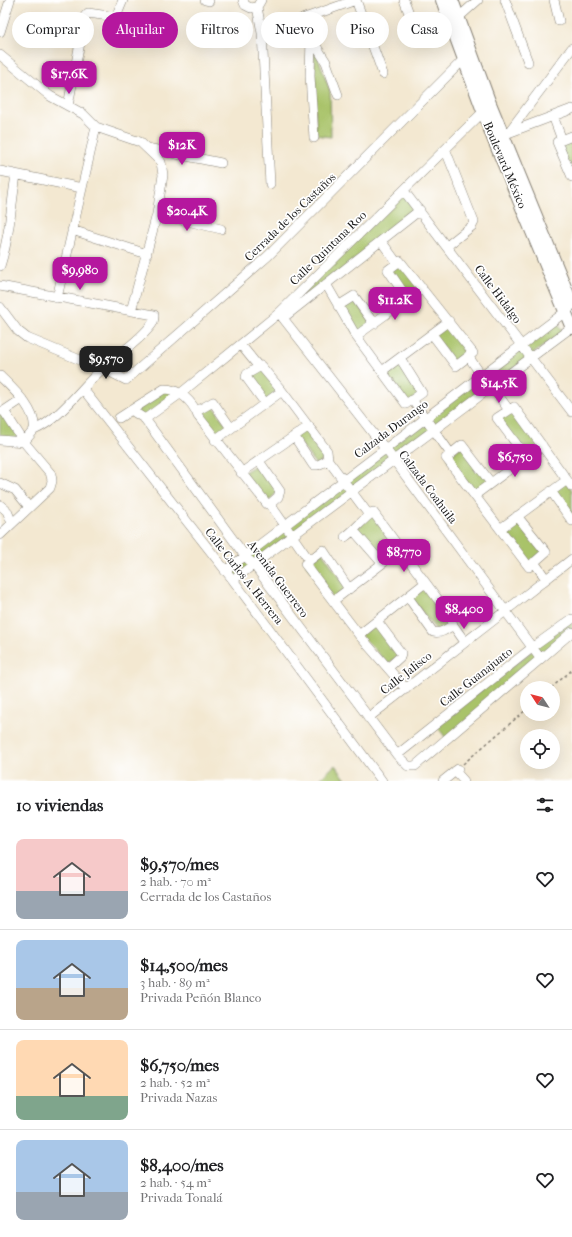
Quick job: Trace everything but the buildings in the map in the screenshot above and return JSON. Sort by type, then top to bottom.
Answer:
[{"type":"main road","name":"Boulevard México","points":[[442,0],[468,55],[570,308],[572,327]]},
{"type":"main road","name":"Boulevard México","points":[[452,0],[459,17],[483,112],[501,135]]},
{"type":"street","points":[[0,0],[10,2],[0,32]]},
{"type":"street","points":[[68,106],[84,16],[88,13],[116,17],[123,0]]},
{"type":"street","points":[[244,0],[248,8],[261,2],[261,12]]},
{"type":"street","points":[[321,12],[356,0],[382,74]]},
{"type":"street","points":[[404,0],[409,12]]},
{"type":"street","points":[[459,17],[478,0]]},
{"type":"street","points":[[505,0],[528,62]]},
{"type":"street","points":[[554,0],[559,21]]},
{"type":"street","points":[[263,48],[270,184]]},
{"type":"street","points":[[311,48],[310,76],[314,138]]},
{"type":"street","points":[[317,48],[326,62],[338,95]]},
{"type":"street","points":[[501,135],[572,48]]},
{"type":"street","points":[[0,55],[50,96],[83,114],[96,127],[140,142],[161,162],[163,170],[157,214],[131,311]]},
{"type":"street","name":"Cerrada de los Castaños","points":[[112,373],[126,380],[238,284],[323,203],[468,55]]},
{"type":"street","points":[[501,135],[572,109]]},
{"type":"street","name":"Calle Quintana Roo","points":[[281,316],[483,112]]},
{"type":"street","points":[[553,116],[562,140]]},
{"type":"street","points":[[57,298],[96,127]]},
{"type":"street","points":[[572,136],[558,142],[572,177]]},
{"type":"street","points":[[147,148],[221,163]]},
{"type":"street","points":[[446,150],[474,222],[472,226],[447,246]]},
{"type":"street","points":[[0,171],[82,188]]},
{"type":"street","points":[[0,266],[10,230],[10,212],[16,175]]},
{"type":"street","name":"Calle Hidalgo","points":[[404,191],[420,210],[572,412]]},
{"type":"street","name":"Calle Quintana Roo","points":[[145,419],[181,393],[241,345],[326,284],[420,210]]},
{"type":"street","points":[[157,214],[221,229]]},
{"type":"street","points":[[72,230],[147,254]]},
{"type":"street","points":[[381,241],[397,263]]},
{"type":"street","points":[[407,298],[388,270],[400,261],[473,353],[456,366],[432,334]]},
{"type":"street","points":[[326,284],[356,336],[406,404],[413,401],[422,393],[400,358]]},
{"type":"street","points":[[0,286],[57,298],[154,315],[152,324],[127,349],[102,369],[44,426],[34,430],[24,442]]},
{"type":"street","points":[[356,336],[422,288]]},
{"type":"street","points":[[338,306],[354,296],[374,324]]},
{"type":"street","points":[[0,307],[18,331],[27,338],[102,369]]},
{"type":"street","name":"Calzada Durango","points":[[225,571],[570,308]]},
{"type":"street","name":"Calzada Coahuila","points":[[281,316],[394,460],[540,658]]},
{"type":"street","points":[[382,371],[449,321]]},
{"type":"street","points":[[233,580],[572,327]]},
{"type":"street","points":[[241,345],[258,366],[264,367],[309,426],[327,452],[328,460],[369,515]]},
{"type":"street","points":[[468,356],[482,376]]},
{"type":"street","points":[[258,366],[247,374],[246,377],[265,403]]},
{"type":"street","points":[[0,376],[22,399],[34,420],[34,430]]},
{"type":"street","points":[[492,387],[509,410]]},
{"type":"street","name":"Calle Carlos A. Herrera","points":[[83,389],[233,580],[382,781]]},
{"type":"street","points":[[119,418],[164,389],[172,389],[181,393],[197,411],[198,416],[215,440],[241,473],[267,504],[270,504],[309,560]]},
{"type":"street","points":[[215,440],[282,391]]},
{"type":"street","points":[[0,534],[50,488],[52,481],[51,474],[24,442],[2,411],[22,399]]},
{"type":"street","points":[[413,401],[451,454]]},
{"type":"street","points":[[197,411],[214,402],[232,428]]},
{"type":"street","points":[[500,529],[551,491],[569,483],[514,407],[497,418],[526,456]]},
{"type":"street","name":"Avenida Guerrero","points":[[131,410],[145,419],[245,556],[254,565],[368,718],[397,755],[411,767],[415,766],[540,658]]},
{"type":"street","points":[[241,473],[309,426]]},
{"type":"street","points":[[294,436],[313,465],[318,465],[328,460]]},
{"type":"street","points":[[0,440],[24,442]]},
{"type":"street","points":[[491,483],[462,445],[446,458],[529,567],[546,552],[517,516]]},
{"type":"street","points":[[475,495],[542,445]]},
{"type":"street","points":[[259,461],[280,491],[278,496],[270,504]]},
{"type":"street","points":[[0,483],[15,490],[29,507]]},
{"type":"street","points":[[551,491],[572,521]]},
{"type":"street","points":[[0,506],[7,511],[12,523]]},
{"type":"street","points":[[345,537],[354,531],[372,512],[450,617],[453,625],[466,642]]},
{"type":"street","points":[[354,531],[382,563]]},
{"type":"street","points":[[349,589],[323,550],[305,564],[359,635],[389,666],[406,689]]},
{"type":"street","points":[[333,601],[400,550]]},
{"type":"street","name":"Calle Jalisco","points":[[368,718],[572,559]]},
{"type":"street","points":[[534,562],[546,579]]},
{"type":"street","points":[[359,635],[425,583]]},
{"type":"street","points":[[408,597],[433,632],[443,632],[453,625]]},
{"type":"street","name":"Calle Guanajuato","points":[[397,755],[533,647],[572,619]]},
{"type":"street","points":[[377,621],[401,653],[400,657],[389,666]]},
{"type":"street","points":[[540,658],[572,632]]},
{"type":"street","points":[[443,781],[457,770],[464,781]]},
{"type":"path","points":[[560,681],[572,670]]},
{"type":"path","points":[[457,770],[520,715]]},
{"type":"green space","points":[[314,48],[330,91],[331,137],[316,135]]},
{"type":"green space","points":[[572,137],[572,175],[559,143]]},
{"type":"green space","points":[[404,193],[417,210],[284,316],[319,275]]},
{"type":"green space","points":[[400,261],[422,288],[408,298],[388,271]]},
{"type":"green space","points":[[353,297],[373,324],[356,335],[339,306]]},
{"type":"green space","points":[[556,321],[562,332],[233,578],[227,571]]},
{"type":"green space","points":[[449,323],[472,352],[456,365],[433,334]]},
{"type":"green space","points":[[399,359],[421,393],[407,404],[383,371]]},
{"type":"green space","points":[[262,368],[279,391],[265,401],[249,377]]},
{"type":"green space","points":[[164,390],[179,393],[145,418],[132,410]]},
{"type":"green space","points":[[212,404],[228,428],[216,438],[199,416]]},
{"type":"green space","points":[[513,408],[541,445],[526,456],[498,419]]},
{"type":"green space","points":[[0,411],[24,442],[0,439]]},
{"type":"green space","points":[[308,427],[328,456],[316,465],[295,436]]},
{"type":"green space","points":[[462,446],[489,482],[475,493],[447,458]]},
{"type":"green space","points":[[259,463],[278,491],[267,503],[243,473]]},
{"type":"green space","points":[[566,481],[572,490],[572,518],[553,491]]},
{"type":"green space","points":[[372,514],[398,550],[383,563],[355,531]]},
{"type":"green space","points":[[516,519],[543,552],[529,565],[502,529]]},
{"type":"green space","points":[[322,552],[347,588],[334,599],[306,564]]},
{"type":"green space","points":[[425,585],[452,624],[438,632],[410,597]]},
{"type":"green space","points":[[572,620],[572,631],[446,738],[436,725]]},
{"type":"green space","points":[[377,623],[400,654],[388,664],[361,635]]},
{"type":"green space","points":[[335,765],[347,781],[318,781]]}]
